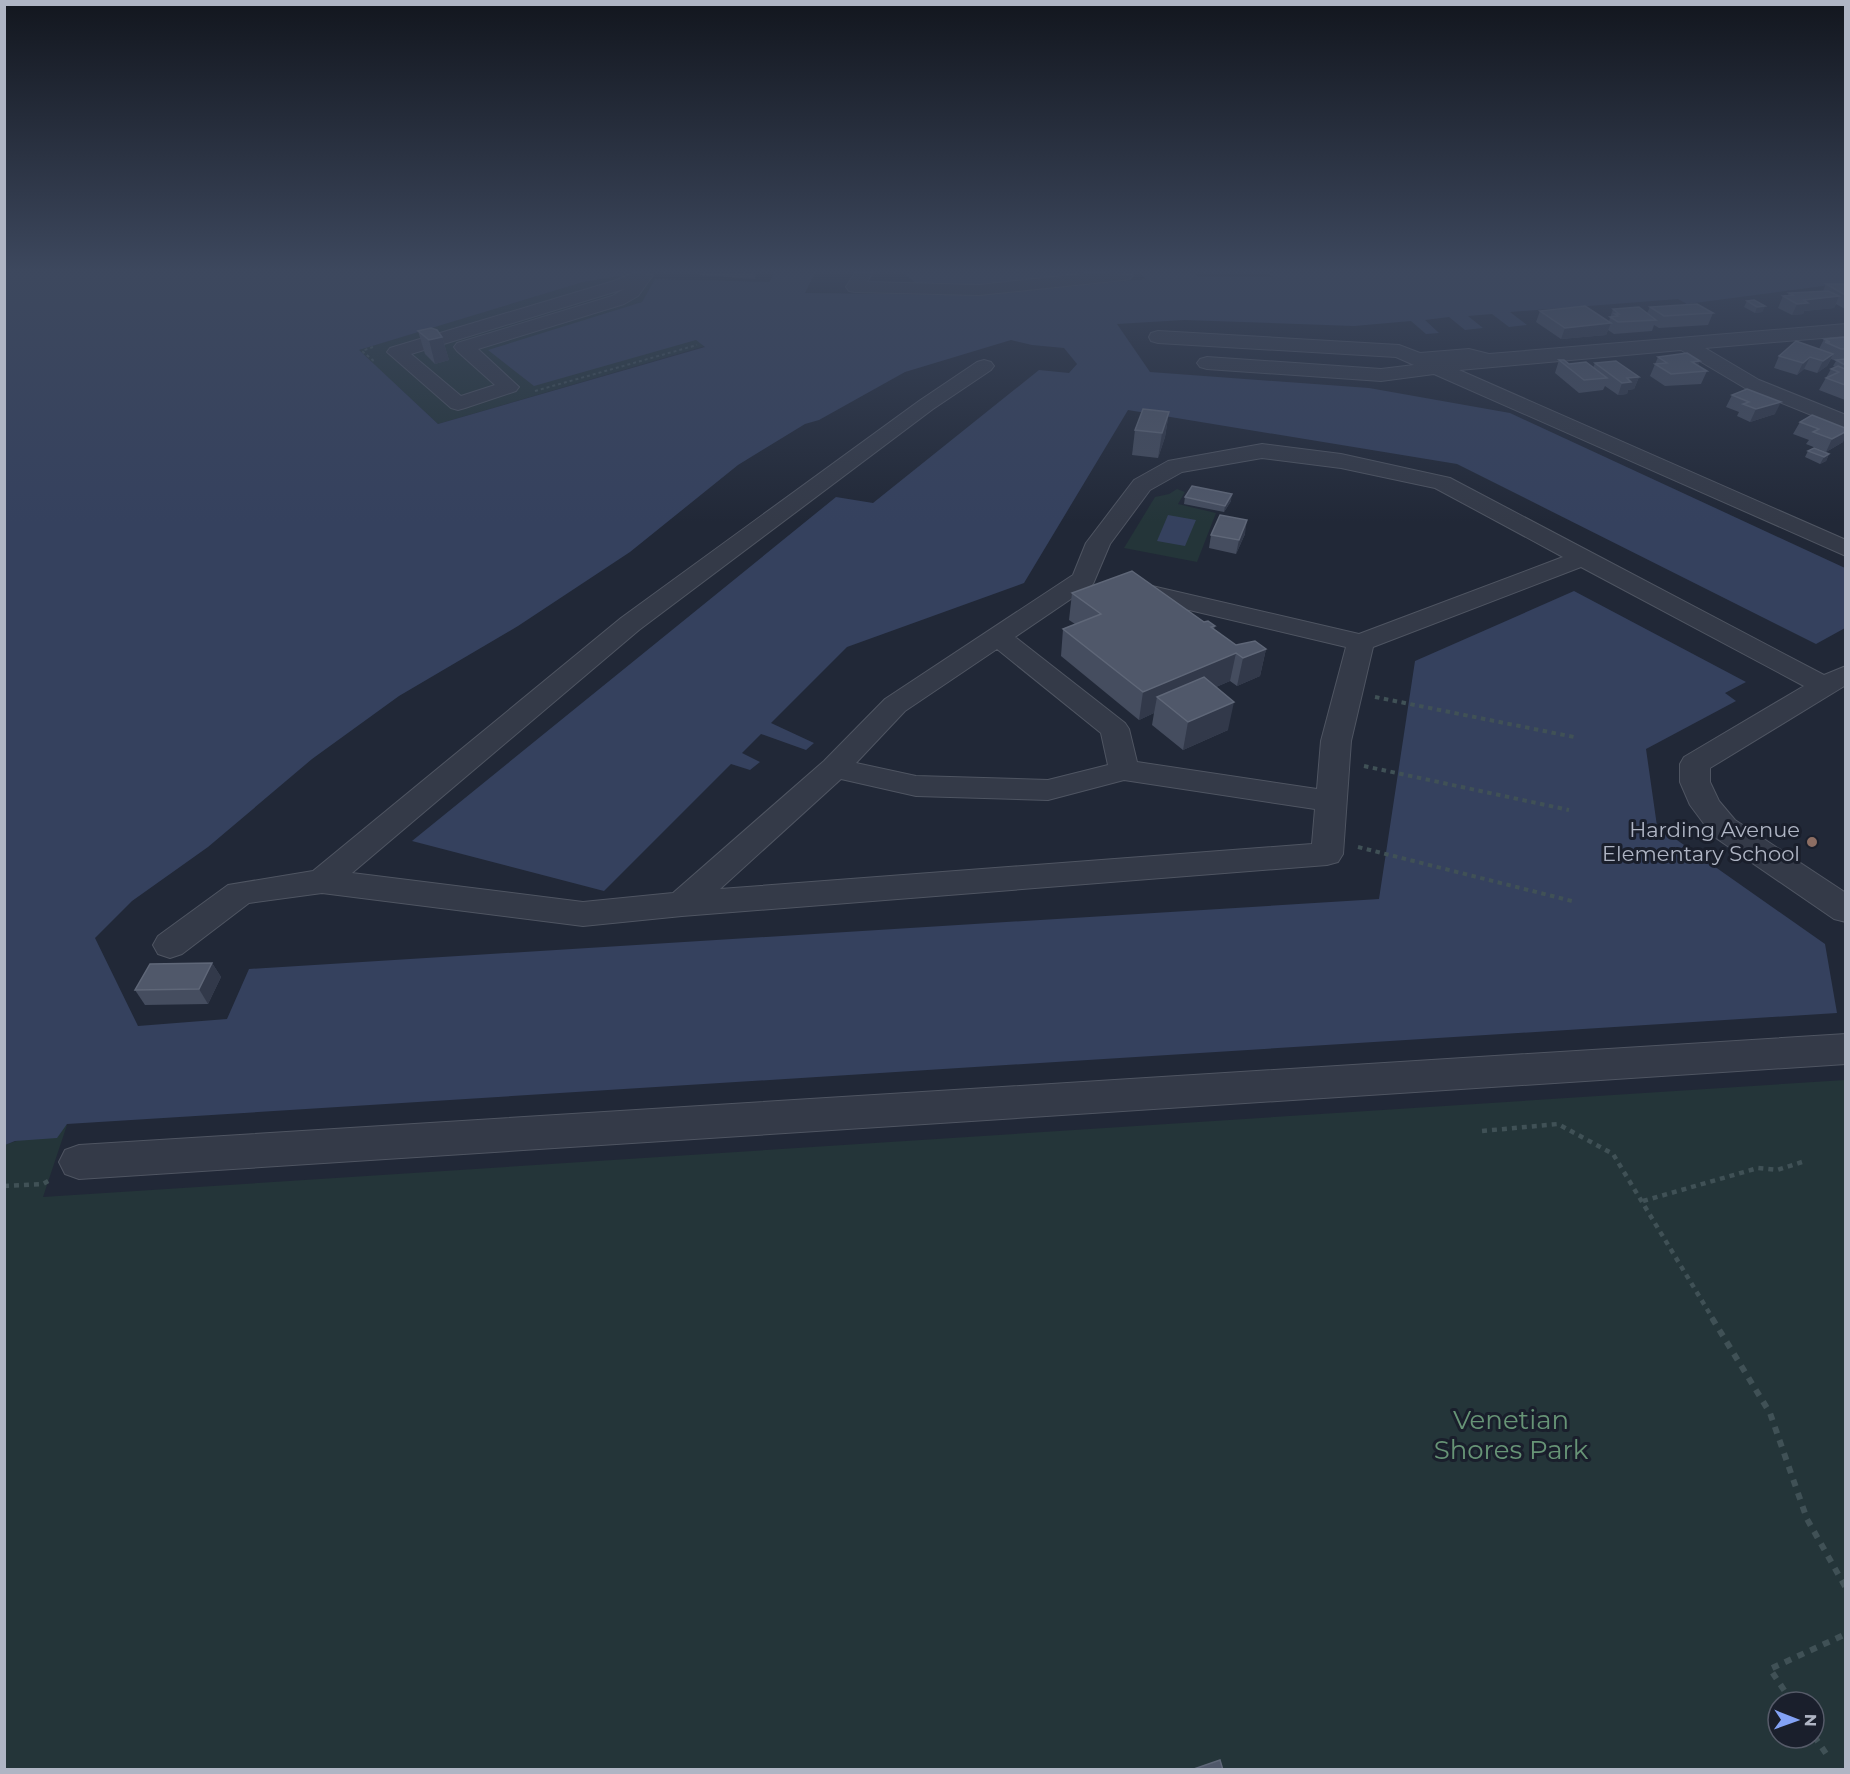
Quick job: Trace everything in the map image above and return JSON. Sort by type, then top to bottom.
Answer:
[{"type":"street","points":[[401,356],[458,404],[509,387],[471,356]]},
{"type":"street","points":[[1411,356],[1845,549]]},
{"type":"street","points":[[1190,362],[1381,375],[1428,363],[1544,356]]},
{"type":"street","points":[[1705,356],[1752,384],[1845,423]]},
{"type":"street","points":[[322,881],[630,624],[926,405],[984,366]]},
{"type":"street","points":[[682,904],[835,768],[895,705],[1084,579],[1098,543],[1142,485],[1176,466],[1262,451],[1341,460],[1442,483],[1582,558],[1835,680]]},
{"type":"street","points":[[1084,579],[1361,642],[1582,558]]},
{"type":"street","points":[[999,637],[1115,729],[1124,770]]},
{"type":"street","points":[[170,945],[240,893],[322,881],[583,914],[682,904],[1327,854],[1336,741],[1361,642]]},
{"type":"street","points":[[1835,680],[1695,764],[1695,782],[1705,805],[1724,828],[1845,910]]},
{"type":"street","points":[[835,768],[916,786],[1048,790],[1124,770],[1332,801]]},
{"type":"street","points":[[79,1162],[1845,1049]]},
{"type":"path","points":[[535,391],[659,356]]},
{"type":"path","points":[[1405,703],[1574,737]]},
{"type":"path","points":[[1389,772],[1569,810]]},
{"type":"path","points":[[1380,853],[1572,901]]},
{"type":"path","points":[[1482,1131],[1558,1124],[1613,1154],[1770,1413],[1807,1519],[1845,1588]]},
{"type":"path","points":[[4,1186],[43,1184],[79,1162]]},
{"type":"path","points":[[1643,1201],[1758,1168],[1777,1170],[1802,1162]]},
{"type":"path","points":[[1784,1690],[1770,1669],[1845,1634]]},
{"type":"path","points":[[1824,1750],[1827,1755]]},
{"type":"green space","points":[[364,356],[671,356],[438,424]]},
{"type":"green space","points":[[1177,489],[1185,492],[1178,504],[1216,513],[1197,562],[1124,548],[1155,497],[1169,494]]},
{"type":"green space","name":"Venetian Shores Park","points":[[1845,1080],[1845,1769],[5,1769],[4,1145],[67,1125],[43,1197]]},
{"type":"water","points":[[5,356],[365,356],[438,424],[675,356],[959,356],[905,372],[819,420],[805,424],[738,465],[630,552],[518,626],[399,696],[312,759],[208,847],[132,901],[95,938],[138,1026],[227,1019],[249,969],[1379,899],[1415,661],[1574,591],[1746,682],[1725,693],[1736,701],[1646,749],[1657,826],[1825,944],[1837,1013],[67,1124],[57,1138],[15,1141],[5,1145]]},
{"type":"water","points":[[495,356],[640,356],[534,386]]},
{"type":"water","points":[[1070,356],[1139,356],[1150,372],[1369,388],[1510,413],[1845,568],[1845,628],[1816,644],[1457,464],[1128,410],[1024,583],[847,647],[771,723],[814,743],[806,750],[761,734],[742,753],[760,762],[750,770],[731,764],[604,891],[412,841],[836,497],[873,503],[1039,370],[1069,373],[1077,364]]},
{"type":"water","points":[[1168,515],[1196,520],[1185,546],[1157,541]]},
{"type":"building","points":[[1692,356],[1700,361],[1692,362],[1707,371],[1671,374],[1655,364],[1667,363],[1658,357]]},
{"type":"building","points":[[1779,356],[1830,356],[1823,361],[1810,357],[1803,363]]},
{"type":"building","points":[[1845,359],[1845,365],[1836,360]]},
{"type":"building","points":[[1559,360],[1564,360],[1569,364],[1586,362],[1607,378],[1584,380]]},
{"type":"building","points":[[1616,361],[1639,377],[1627,378],[1631,382],[1622,383],[1595,363]]},
{"type":"building","points":[[1838,366],[1845,369],[1845,385],[1826,378],[1839,372],[1831,369]]},
{"type":"building","points":[[1747,389],[1781,402],[1756,409],[1743,404],[1749,402],[1732,395]]},
{"type":"building","points":[[1143,409],[1169,412],[1162,433],[1135,430]]},
{"type":"building","points":[[1812,415],[1845,428],[1845,432],[1832,439],[1813,432],[1819,429],[1800,422]]},
{"type":"building","points":[[1814,448],[1829,454],[1824,457],[1808,451]]},
{"type":"building","points":[[1192,486],[1232,494],[1225,506],[1185,497]]},
{"type":"building","points":[[1220,515],[1247,520],[1239,540],[1211,535]]},
{"type":"building","points":[[1132,571],[1204,622],[1208,621],[1215,626],[1211,627],[1236,645],[1255,641],[1266,649],[1243,658],[1236,653],[1143,692],[1063,629],[1101,614],[1072,593]]},
{"type":"building","points":[[1204,677],[1234,702],[1188,722],[1157,697]]},
{"type":"building","points":[[212,963],[199,989],[135,990],[150,964]]},
{"type":"building","points":[[1220,1760],[1223,1770],[1191,1770]]},
{"type":"place","name":"Harding Avenue Elementary School","points":[[1812,842]]}]
